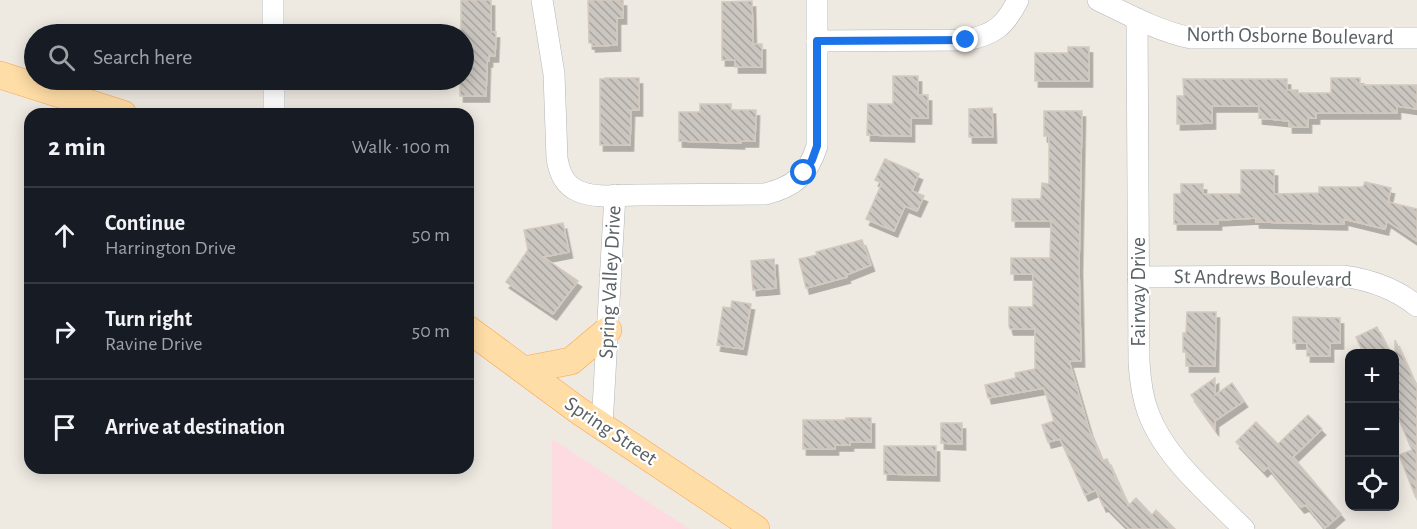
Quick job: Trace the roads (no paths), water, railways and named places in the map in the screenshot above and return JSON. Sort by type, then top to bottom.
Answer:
[{"type":"main road","points":[[0,75],[24,83]]},
{"type":"main road","points":[[47,90],[104,108]]},
{"type":"main road","points":[[524,370],[571,361],[608,330]]},
{"type":"main road","name":"Spring Street","points":[[474,333],[602,426],[756,529]]},
{"type":"street","points":[[273,0],[273,24]]},
{"type":"street","name":"Spring Valley Drive","points":[[542,0],[554,74],[556,158],[559,171],[566,182],[576,190],[588,195],[615,195],[602,426]]},
{"type":"street","points":[[615,195],[765,194],[779,191],[793,184],[804,173],[817,146],[817,0]]},
{"type":"street","points":[[817,41],[966,40],[982,37],[995,31],[1005,22],[1018,0]]},
{"type":"street","name":"North Osborne Boulevard","points":[[1098,0],[1171,34],[1191,38],[1417,38]]},
{"type":"street","name":"Fairway Drive","points":[[1137,19],[1138,362],[1141,387],[1148,412],[1173,456],[1244,529]]},
{"type":"street","points":[[274,90],[274,108]]},
{"type":"street","name":"St Andrews Boulevard","points":[[1138,276],[1343,276],[1366,280],[1388,288],[1417,306]]}]
